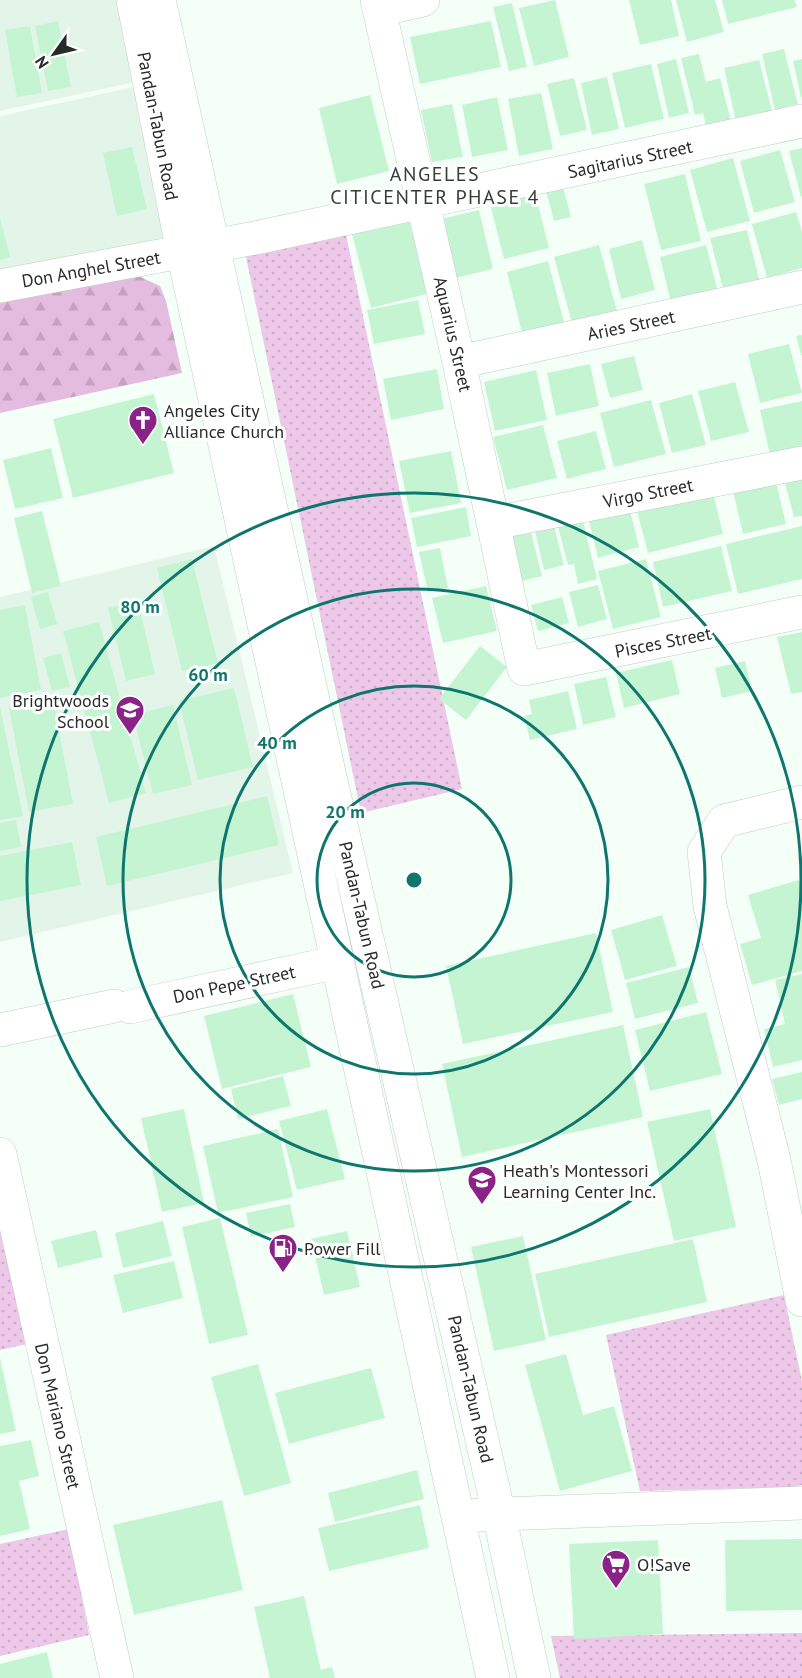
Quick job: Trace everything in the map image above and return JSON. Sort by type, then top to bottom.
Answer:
[{"type":"street","name":"Pandan-Tabun Road","points":[[133,0],[197,249],[499,1514],[534,1678]]},
{"type":"street","name":"Pandan-Tabun Road","points":[[159,0],[197,249],[338,962],[387,1200],[412,1298],[493,1678]]},
{"type":"street","points":[[378,5],[423,0]]},
{"type":"street","name":"Aquarius Street","points":[[378,5],[459,362],[524,669]]},
{"type":"street","name":"Sagitarius Street","points":[[197,249],[802,121]]},
{"type":"street","name":"Don Anghel Street","points":[[0,286],[197,249]]},
{"type":"street","name":"Aries Street","points":[[459,362],[802,287]]},
{"type":"street","name":"Virgo Street","points":[[494,522],[802,463]]},
{"type":"street","name":"Pisces Street","points":[[524,669],[802,612]]},
{"type":"street","points":[[802,802],[724,821],[704,852],[710,906],[774,1160],[802,1300]]},
{"type":"street","name":"Don Pepe Street","points":[[0,1030],[338,962]]},
{"type":"street","name":"Don Mariano Street","points":[[0,1154],[117,1678]]},
{"type":"street","points":[[459,1516],[802,1503]]},
{"type":"shaded area","points":[[0,0],[124,0],[140,81],[0,111]]},
{"type":"shaded area","points":[[138,86],[171,236],[0,272],[0,116]]},
{"type":"shaded area","points":[[345,230],[462,789],[361,813],[245,252]]},
{"type":"shaded area","name":"Brightwoods School","points":[[214,546],[293,873],[0,942],[0,597]]},
{"type":"shaded area","points":[[0,1195],[31,1343],[0,1350]]},
{"type":"shaded area","points":[[784,1295],[802,1381],[802,1485],[640,1491],[606,1335]]},
{"type":"shaded area","points":[[69,1529],[89,1635],[0,1656],[0,1544]]},
{"type":"shaded area","points":[[802,1633],[802,1678],[560,1678],[551,1636]]},
{"type":"green space","points":[[134,274],[160,286],[166,301],[182,373],[0,413],[0,302]]},
{"type":"building","points":[[555,0],[569,57],[534,66],[519,8]]},
{"type":"building","points":[[629,0],[671,0],[679,36],[640,45]]},
{"type":"building","points":[[676,0],[715,0],[724,32],[687,42]]},
{"type":"building","points":[[722,0],[795,0],[797,7],[728,24]]},
{"type":"building","points":[[512,3],[527,67],[509,71],[493,7]]},
{"type":"building","points":[[58,21],[71,87],[48,91],[35,26]]},
{"type":"building","points":[[491,21],[501,67],[420,84],[410,37]]},
{"type":"building","points":[[30,26],[42,93],[17,97],[5,30]]},
{"type":"building","points":[[784,49],[800,113],[777,119],[762,54]]},
{"type":"building","points":[[699,54],[706,82],[720,78],[734,133],[709,140],[703,113],[695,115],[681,58]]},
{"type":"building","points":[[676,59],[689,113],[669,118],[657,64]]},
{"type":"building","points":[[802,59],[802,97],[801,97],[793,61]]},
{"type":"building","points":[[759,60],[776,126],[739,135],[724,68]]},
{"type":"building","points":[[651,64],[664,119],[625,128],[612,73]]},
{"type":"building","points":[[607,77],[619,129],[592,135],[581,83]]},
{"type":"building","points":[[574,78],[587,130],[560,136],[547,84]]},
{"type":"building","points":[[541,93],[553,149],[519,156],[508,99]]},
{"type":"building","points":[[370,95],[389,171],[337,184],[319,108]]},
{"type":"building","points":[[497,97],[508,150],[472,157],[462,105]]},
{"type":"building","points":[[452,104],[463,157],[432,162],[421,110]]},
{"type":"building","points":[[132,147],[147,209],[117,216],[103,153]]},
{"type":"building","points":[[802,148],[802,196],[801,197],[789,151]]},
{"type":"building","points":[[780,150],[795,202],[754,213],[740,161]]},
{"type":"building","points":[[733,158],[750,221],[707,232],[690,170]]},
{"type":"building","points":[[685,174],[701,241],[661,250],[644,184]]},
{"type":"building","points":[[563,186],[571,217],[554,221],[546,191]]},
{"type":"building","points":[[534,189],[549,248],[504,259],[489,200]]},
{"type":"building","points":[[479,210],[493,269],[451,279],[437,220]]},
{"type":"building","points":[[796,212],[802,232],[802,268],[767,278],[752,224]]},
{"type":"building","points":[[408,216],[427,294],[371,308],[351,230]]},
{"type":"building","points":[[0,218],[10,257],[0,260]]},
{"type":"building","points":[[747,230],[762,291],[726,300],[710,238]]},
{"type":"building","points":[[642,240],[655,290],[621,299],[609,249]]},
{"type":"building","points":[[599,245],[618,315],[573,327],[554,257]]},
{"type":"building","points":[[706,245],[720,300],[673,311],[660,257]]},
{"type":"building","points":[[548,261],[564,322],[522,333],[507,272]]},
{"type":"building","points":[[418,300],[425,334],[374,344],[367,310]]},
{"type":"building","points":[[802,335],[802,355],[801,355],[796,336]]},
{"type":"building","points":[[789,344],[802,393],[760,403],[748,354]]},
{"type":"building","points":[[634,356],[643,390],[610,398],[601,364]]},
{"type":"building","points":[[590,364],[599,406],[556,416],[547,373]]},
{"type":"building","points":[[437,369],[444,409],[391,420],[383,379]]},
{"type":"building","points":[[536,370],[547,420],[495,431],[484,382]]},
{"type":"building","points":[[735,382],[749,432],[711,441],[698,391]]},
{"type":"building","points":[[154,394],[174,473],[73,498],[53,419]]},
{"type":"building","points":[[692,394],[706,445],[672,453],[659,403]]},
{"type":"building","points":[[651,400],[666,454],[614,467],[600,413]]},
{"type":"building","points":[[802,401],[802,457],[772,464],[760,410]]},
{"type":"building","points":[[543,425],[557,478],[507,490],[493,437]]},
{"type":"building","points":[[596,431],[606,469],[567,479],[557,441]]},
{"type":"building","points":[[51,448],[63,498],[15,509],[3,460]]},
{"type":"building","points":[[451,451],[461,503],[410,513],[399,461]]},
{"type":"building","points":[[802,468],[802,516],[794,517],[782,472]]},
{"type":"building","points":[[775,477],[786,524],[743,534],[732,487]]},
{"type":"building","points":[[713,492],[723,534],[648,553],[637,511]]},
{"type":"building","points":[[628,503],[639,547],[598,558],[587,513]]},
{"type":"building","points":[[466,507],[471,536],[417,547],[411,518]]},
{"type":"building","points":[[42,511],[61,586],[32,593],[14,518]]},
{"type":"building","points":[[582,517],[597,579],[578,584],[574,564],[568,565],[557,523]]},
{"type":"building","points":[[553,522],[564,565],[544,570],[534,527]]},
{"type":"building","points":[[802,526],[802,579],[738,594],[726,544]]},
{"type":"building","points":[[530,528],[542,576],[522,581],[510,533]]},
{"type":"building","points":[[721,546],[732,591],[663,607],[653,562]]},
{"type":"building","points":[[440,548],[448,588],[428,592],[419,552]]},
{"type":"building","points":[[192,559],[218,663],[182,671],[157,568]]},
{"type":"building","points":[[646,559],[661,617],[613,629],[598,571]]},
{"type":"building","points":[[598,585],[607,619],[578,627],[569,592]]},
{"type":"building","points":[[486,586],[497,631],[443,643],[432,598]]},
{"type":"building","points":[[48,592],[57,624],[40,629],[31,597]]},
{"type":"building","points":[[562,597],[569,623],[538,631],[531,605]]},
{"type":"building","points":[[138,601],[155,674],[126,681],[108,608]]},
{"type":"building","points":[[25,605],[41,690],[0,698],[0,610]]},
{"type":"building","points":[[99,622],[146,793],[109,803],[63,631]]},
{"type":"building","points":[[802,632],[802,692],[791,694],[777,637]]},
{"type":"building","points":[[480,646],[507,667],[466,720],[439,699]]},
{"type":"building","points":[[61,653],[70,687],[52,691],[43,658]]},
{"type":"building","points":[[672,660],[680,694],[624,708],[616,673]]},
{"type":"building","points":[[745,661],[752,691],[722,698],[715,668]]},
{"type":"building","points":[[606,677],[616,717],[583,725],[574,684]]},
{"type":"building","points":[[234,688],[253,767],[198,780],[179,701]]},
{"type":"building","points":[[568,691],[577,729],[530,740],[524,716],[532,714],[529,700]]},
{"type":"building","points":[[53,699],[73,804],[29,812],[9,708]]},
{"type":"building","points":[[173,705],[192,785],[153,794],[133,715]]},
{"type":"building","points":[[0,707],[23,816],[0,820]]},
{"type":"building","points":[[267,796],[279,845],[107,886],[96,837]]},
{"type":"building","points":[[16,820],[21,847],[0,851],[0,823]]},
{"type":"building","points":[[72,842],[81,885],[0,901],[0,856]]},
{"type":"building","points":[[802,879],[802,971],[752,985],[740,944],[761,938],[748,895]]},
{"type":"building","points":[[662,915],[677,966],[625,980],[611,930]]},
{"type":"building","points":[[596,933],[613,1012],[463,1044],[446,966]]},
{"type":"building","points":[[689,967],[698,1003],[635,1019],[626,983]]},
{"type":"building","points":[[802,974],[802,1060],[773,1067],[764,1029],[785,1024],[775,980]]},
{"type":"building","points":[[293,994],[311,1067],[222,1089],[204,1016]]},
{"type":"building","points":[[706,1012],[722,1074],[650,1091],[635,1030]]},
{"type":"building","points":[[623,1025],[643,1117],[462,1157],[442,1064]]},
{"type":"building","points":[[802,1072],[802,1099],[779,1105],[772,1079]]},
{"type":"building","points":[[283,1076],[291,1106],[238,1119],[231,1089]]},
{"type":"building","points":[[184,1109],[204,1203],[162,1212],[141,1118]]},
{"type":"building","points":[[327,1109],[345,1179],[297,1190],[279,1121]]},
{"type":"building","points":[[710,1109],[736,1227],[674,1241],[647,1122]]},
{"type":"building","points":[[278,1129],[293,1197],[218,1213],[203,1146]]},
{"type":"building","points":[[290,1204],[295,1227],[251,1237],[246,1213]]},
{"type":"building","points":[[220,1218],[248,1335],[209,1344],[182,1227]]},
{"type":"building","points":[[163,1221],[172,1256],[123,1268],[115,1233]]},
{"type":"building","points":[[96,1230],[103,1257],[58,1268],[51,1241]]},
{"type":"building","points":[[347,1231],[360,1287],[324,1295],[311,1239]]},
{"type":"building","points":[[523,1236],[546,1340],[494,1351],[471,1247]]},
{"type":"building","points":[[693,1239],[707,1302],[549,1337],[535,1274]]},
{"type":"building","points":[[174,1261],[183,1298],[123,1313],[113,1275]]},
{"type":"building","points":[[566,1354],[583,1415],[614,1406],[632,1471],[560,1491],[525,1365]]},
{"type":"building","points":[[0,1358],[16,1431],[0,1434]]},
{"type":"building","points":[[258,1364],[291,1483],[244,1496],[211,1377]]},
{"type":"building","points":[[371,1368],[385,1418],[289,1444],[275,1393]]},
{"type":"building","points":[[31,1440],[39,1476],[19,1481],[30,1529],[0,1536],[0,1446]]},
{"type":"building","points":[[417,1470],[424,1499],[335,1522],[328,1493]]},
{"type":"building","points":[[222,1500],[243,1590],[134,1615],[113,1525]]},
{"type":"building","points":[[420,1505],[429,1548],[329,1571],[318,1528]]},
{"type":"building","points":[[802,1539],[802,1610],[726,1611],[725,1540]]},
{"type":"building","name":"O!Save","points":[[658,1540],[663,1634],[574,1639],[569,1544]]},
{"type":"building","points":[[304,1596],[321,1670],[332,1667],[335,1678],[270,1678],[254,1607]]},
{"type":"building","points":[[47,1652],[53,1678],[0,1678],[0,1664]]},
{"type":"place","name":"Angeles City Alliance Church","points":[[143,446]]},
{"type":"place","name":"Brightwoods School","points":[[130,736]]},
{"type":"place","name":"Heath's Montessori Learning Center Inc.","points":[[482,1206]]},
{"type":"place","name":"Power Fill","points":[[283,1274]]},
{"type":"place","name":"O!Save","points":[[616,1590]]},
{"type":"district","name":"ANGELES CITICENTER PHASE 4","points":[[435,186]]}]
